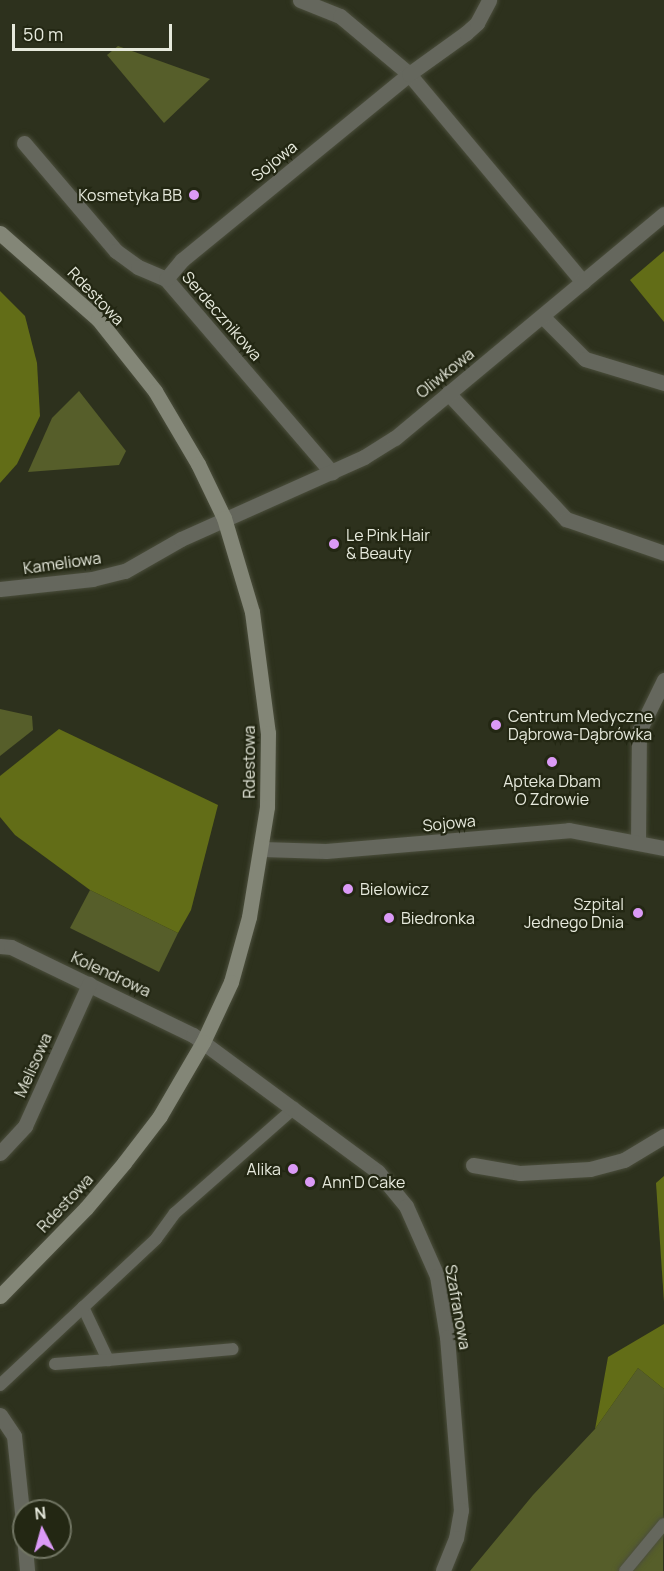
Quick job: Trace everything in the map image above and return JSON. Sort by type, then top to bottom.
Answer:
[{"type":"street","points":[[300,0],[340,16],[408,74],[583,282]]},
{"type":"street","name":"Sojowa","points":[[166,279],[182,260],[408,74],[466,33],[477,22],[489,0]]},
{"type":"street","name":"Serdecznikowa","points":[[24,143],[116,250],[138,267],[166,279],[332,473]]},
{"type":"street","name":"Oliwkowa","points":[[224,518],[332,473],[395,438],[664,214]]},
{"type":"street","name":"Rdestowa","points":[[0,233],[98,319],[155,391],[198,464],[224,518],[252,612],[266,698],[267,807],[262,849],[231,982],[203,1042],[160,1116],[124,1163],[86,1208],[0,1296]]},
{"type":"street","points":[[543,317],[585,359],[664,383]]},
{"type":"street","points":[[448,393],[566,519],[664,553]]},
{"type":"street","name":"Kameliowa","points":[[0,590],[92,579],[125,571],[224,518]]},
{"type":"street","points":[[638,842],[639,730],[664,680]]},
{"type":"street","name":"Sojowa","points":[[262,849],[326,851],[568,830],[664,848]]},
{"type":"street","name":"Kolendrowa","points":[[0,946],[10,947],[89,984],[203,1042]]},
{"type":"street","name":"Melisowa","points":[[0,1154],[25,1126],[89,984]]},
{"type":"street","name":"Szafranowa","points":[[203,1042],[378,1172],[415,1221],[437,1276],[447,1337],[461,1510],[456,1539],[443,1571]]},
{"type":"street","points":[[473,1165],[520,1173],[590,1169],[624,1160],[664,1136]]},
{"type":"street","points":[[0,1415],[14,1436],[21,1499]]},
{"type":"lane","points":[[0,1385],[156,1239],[175,1213],[294,1108]]},
{"type":"lane","points":[[82,1307],[108,1360]]},
{"type":"lane","points":[[55,1364],[233,1349]]},
{"type":"lane","points":[[625,1571],[664,1524]]},
{"type":"green space","points":[[118,46],[210,79],[164,123],[107,55]]},
{"type":"green space","points":[[664,251],[664,322],[630,280]]},
{"type":"green space","points":[[0,291],[25,316],[37,363],[40,416],[17,464],[0,483]]},
{"type":"green space","points":[[79,391],[126,451],[119,465],[28,472],[52,418]]},
{"type":"green space","points":[[0,709],[32,716],[33,730],[0,756]]},
{"type":"green space","points":[[59,729],[218,805],[191,910],[178,933],[90,890],[15,835],[0,817],[0,776]]},
{"type":"green space","points":[[90,890],[178,933],[159,972],[70,928]]},
{"type":"green space","points":[[664,1176],[664,1302],[656,1183]]},
{"type":"green space","points":[[664,1324],[664,1389],[638,1368],[595,1429],[608,1357]]},
{"type":"green space","points":[[638,1368],[664,1389],[663,1571],[470,1571],[533,1495],[595,1429]]},
{"type":"place","name":"Kosmetyka BB","points":[[194,195]]},
{"type":"place","name":"Le Pink Hair & Beauty","points":[[334,544]]},
{"type":"place","name":"Centrum Medyczne Dąbrowa-Dąbrówka","points":[[496,725]]},
{"type":"place","name":"Apteka Dbam O Zdrowie","points":[[552,762]]},
{"type":"place","name":"Bielowicz","points":[[348,889]]},
{"type":"place","name":"Szpital Jednego Dnia","points":[[638,913]]},
{"type":"place","name":"Biedronka","points":[[389,918]]},
{"type":"place","name":"Alika","points":[[293,1169]]},
{"type":"place","name":"Ann'D Cake","points":[[310,1182]]}]
